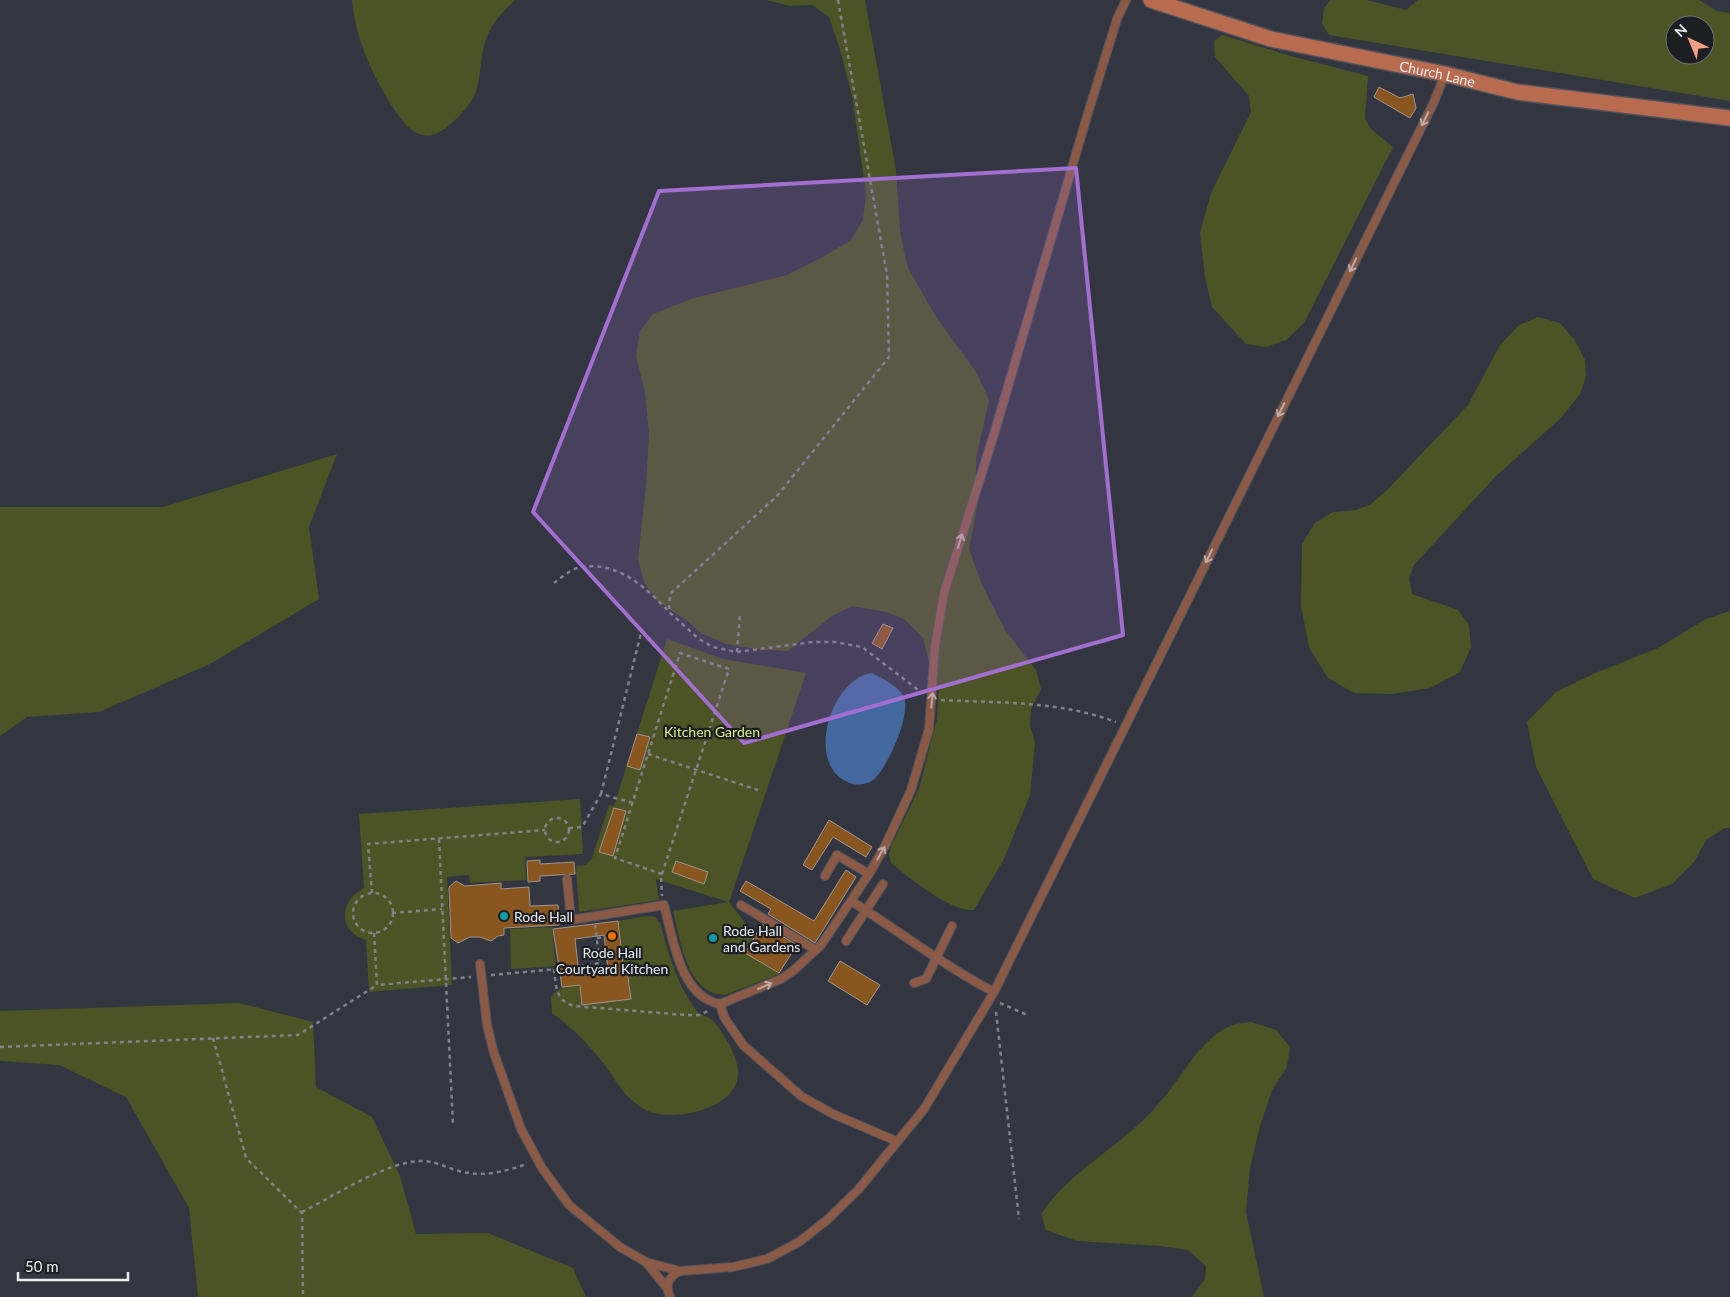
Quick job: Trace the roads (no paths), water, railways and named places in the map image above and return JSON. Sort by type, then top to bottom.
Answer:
[{"type":"street","name":"Church Lane","points":[[1151,0],[1271,39],[1445,74],[1517,92],[1730,118]]},
{"type":"lane","points":[[567,880],[570,920],[664,905],[684,972],[701,997],[710,1003],[720,1004],[781,979],[793,972],[816,950],[869,874],[886,844],[911,790],[929,728],[933,700],[936,646],[944,593],[995,431],[1085,123],[1117,19],[1126,0]]},
{"type":"lane","points":[[480,964],[487,1025],[494,1053],[521,1129],[538,1160],[569,1206],[620,1247],[646,1262],[680,1271],[750,1264],[767,1259],[800,1242],[852,1196],[924,1109],[994,996],[1125,726],[1434,102],[1445,74]]},
{"type":"lane","points":[[825,876],[837,855],[869,874]]},
{"type":"lane","points":[[846,941],[883,884]]},
{"type":"lane","points":[[851,901],[937,956],[958,973],[994,996]]},
{"type":"lane","points":[[741,905],[816,950]]},
{"type":"lane","points":[[914,984],[926,978],[952,926]]},
{"type":"lane","points":[[720,1004],[724,1017],[743,1045],[801,1096],[833,1114],[896,1141]]},
{"type":"lane","points":[[646,1262],[667,1288],[670,1297]]},
{"type":"lane","points":[[667,1288],[671,1277],[680,1271]]},
{"type":"water","points":[[872,673],[889,682],[900,691],[905,703],[905,713],[898,737],[888,760],[875,778],[870,782],[860,785],[853,784],[837,775],[829,761],[826,744],[828,725],[834,707],[844,690],[857,679]]},
{"type":"place","name":"Rode Hall","points":[[504,916]]},
{"type":"place","name":"Rode Hall Courtyard Kitchen","points":[[612,936]]},
{"type":"place","name":"Rode Hall and Gardens","points":[[713,938]]},
{"type":"park label","name":"Kitchen Garden","points":[[712,731]]}]
